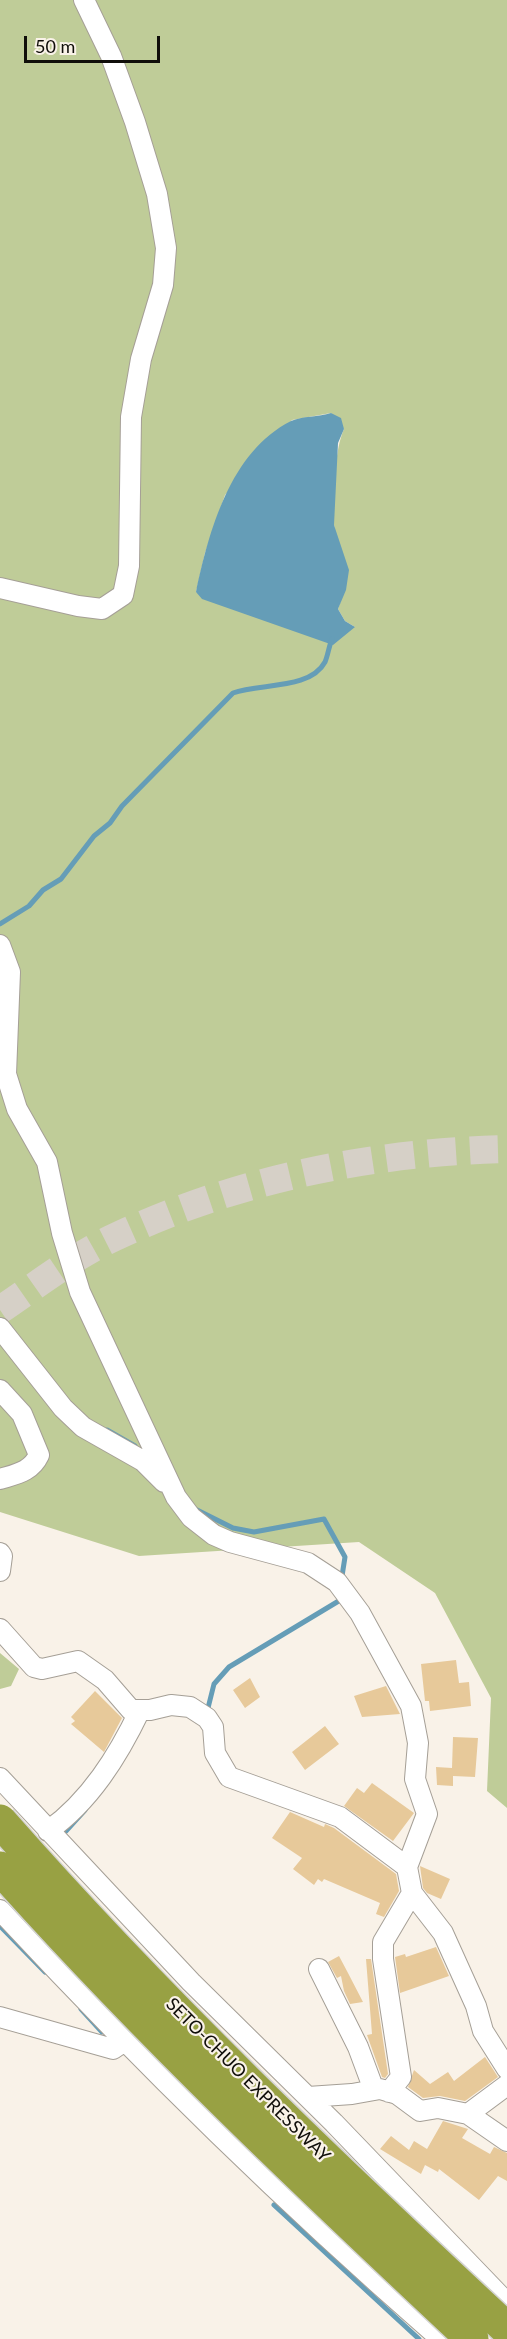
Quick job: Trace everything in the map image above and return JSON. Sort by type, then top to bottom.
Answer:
[{"type":"highway","name":"SETO-CHUO EXPRESSWAY","points":[[0,1821],[60,1890],[162,1995],[388,2218],[507,2329]]},
{"type":"highway","name":"SETO-CHUO EXPRESSWAY","points":[[0,1868],[138,2017],[256,2134],[472,2339]]},
{"type":"street","points":[[0,588],[78,606],[102,609],[123,595],[129,566],[131,417],[141,359],[163,285],[166,248],[157,194],[135,122],[111,56],[84,0]]},
{"type":"street","points":[[0,945],[10,972],[6,1074],[17,1109],[46,1162],[62,1233],[80,1292],[172,1486],[191,1517],[214,1535],[231,1542],[308,1563],[338,1582],[360,1613],[411,1706],[418,1743],[415,1779],[427,1814],[407,1867],[412,1893],[443,1933],[476,2006],[483,2031],[507,2069]]},
{"type":"street","points":[[0,1328],[63,1408],[83,1426],[143,1461],[172,1486]]},
{"type":"street","points":[[0,1390],[22,1414],[39,1455],[27,1471],[0,1479]]},
{"type":"street","points":[[0,1553],[0,1571]]},
{"type":"street","points":[[0,1629],[34,1667],[42,1670],[78,1661],[105,1680],[131,1710],[171,1705],[189,1707],[207,1718],[213,1727],[215,1753],[229,1777],[340,1817],[407,1867]]},
{"type":"street","points":[[48,1831],[82,1801],[103,1775],[123,1744],[140,1710]]},
{"type":"street","points":[[0,1778],[191,1982],[308,2097],[507,2303]]},
{"type":"street","points":[[308,2097],[382,2091],[401,2077],[383,1959],[383,1942],[412,1893]]},
{"type":"street","points":[[0,1910],[127,2042],[272,2184],[441,2339]]},
{"type":"street","points":[[319,1969],[382,2091],[420,2111],[438,2108],[468,2114],[507,2141]]},
{"type":"street","points":[[0,2017],[113,2049],[127,2042],[191,1982]]},
{"type":"street","points":[[468,2114],[507,2085]]},
{"type":"green space","points":[[0,0],[507,0],[507,1808],[487,1791],[491,1698],[435,1593],[359,1542],[139,1556],[0,1512]],"holes":[[[331,413],[344,429],[338,449],[333,490],[334,525],[347,572],[344,593],[338,609],[345,621],[355,627],[196,592],[205,553],[225,495],[292,420]]]},
{"type":"green space","points":[[0,1653],[19,1669],[11,1686],[0,1689]]},
{"type":"water","points":[[331,413],[341,418],[344,429],[338,443],[334,525],[349,570],[346,590],[338,609],[345,621],[355,627],[333,645],[202,599],[196,592],[208,544],[225,495],[252,452],[270,435],[291,421]]},
{"type":"building","points":[[456,1660],[459,1683],[469,1682],[471,1706],[430,1711],[429,1701],[425,1701],[421,1664]]},
{"type":"building","points":[[250,1678],[260,1697],[245,1708],[233,1690]]},
{"type":"building","points":[[386,1686],[400,1714],[362,1717],[354,1696]]},
{"type":"building","points":[[95,1691],[122,1718],[104,1752],[71,1724],[75,1721],[71,1717]]},
{"type":"building","points":[[325,1726],[339,1744],[305,1770],[292,1752]]},
{"type":"building","points":[[453,1737],[478,1738],[475,1777],[453,1776],[453,1786],[437,1785],[436,1767],[452,1768]]},
{"type":"building","points":[[372,1783],[414,1813],[393,1841],[344,1806],[357,1788],[364,1793]]},
{"type":"building","points":[[290,1812],[324,1827],[325,1824],[334,1828],[396,1874],[399,1891],[384,1917],[376,1914],[380,1903],[324,1879],[322,1882],[318,1879],[314,1885],[293,1869],[302,1858],[272,1838]]},
{"type":"building","points":[[420,1866],[450,1879],[441,1899],[427,1893],[423,1888]]},
{"type":"building","points":[[436,1947],[449,1976],[400,1993],[395,1957],[405,1954],[406,1957]]},
{"type":"building","points":[[339,1956],[363,2002],[350,2004],[341,1976],[337,1978],[328,1962]]},
{"type":"building","points":[[366,1959],[371,1959],[388,2074],[385,2078],[382,2077],[367,2035],[372,2034]]},
{"type":"building","points":[[485,2057],[498,2077],[465,2101],[440,2096],[423,2098],[408,2087],[414,2070],[430,2084],[448,2072],[454,2081]]},
{"type":"building","points":[[443,2121],[468,2129],[462,2138],[490,2154],[494,2147],[507,2153],[507,2181],[498,2176],[479,2200],[439,2169],[438,2172],[425,2165],[421,2174],[380,2149],[391,2136],[409,2150],[414,2141],[427,2149]]},
{"type":"waterway","points":[[0,924],[29,906],[43,890],[61,879],[94,836],[110,823],[122,806],[233,693],[284,684],[308,677],[318,671],[325,662],[332,639]]},
{"type":"waterway","points":[[107,1430],[135,1446]]},
{"type":"waterway","points":[[195,1509],[233,1528],[254,1532],[324,1519],[345,1557],[342,1576],[344,1580]]},
{"type":"waterway","points":[[207,1712],[214,1684],[229,1667],[342,1599]]},
{"type":"waterway","points":[[66,1831],[85,1810]]},
{"type":"waterway","points":[[0,1926],[45,1972]]},
{"type":"waterway","points":[[81,2009],[102,2032]]},
{"type":"waterway","points":[[274,2205],[419,2339]]},
{"type":"tunnel","points":[[0,1310],[56,1271],[115,1237],[209,1199],[257,1184],[356,1163],[456,1151],[507,1149]]}]
